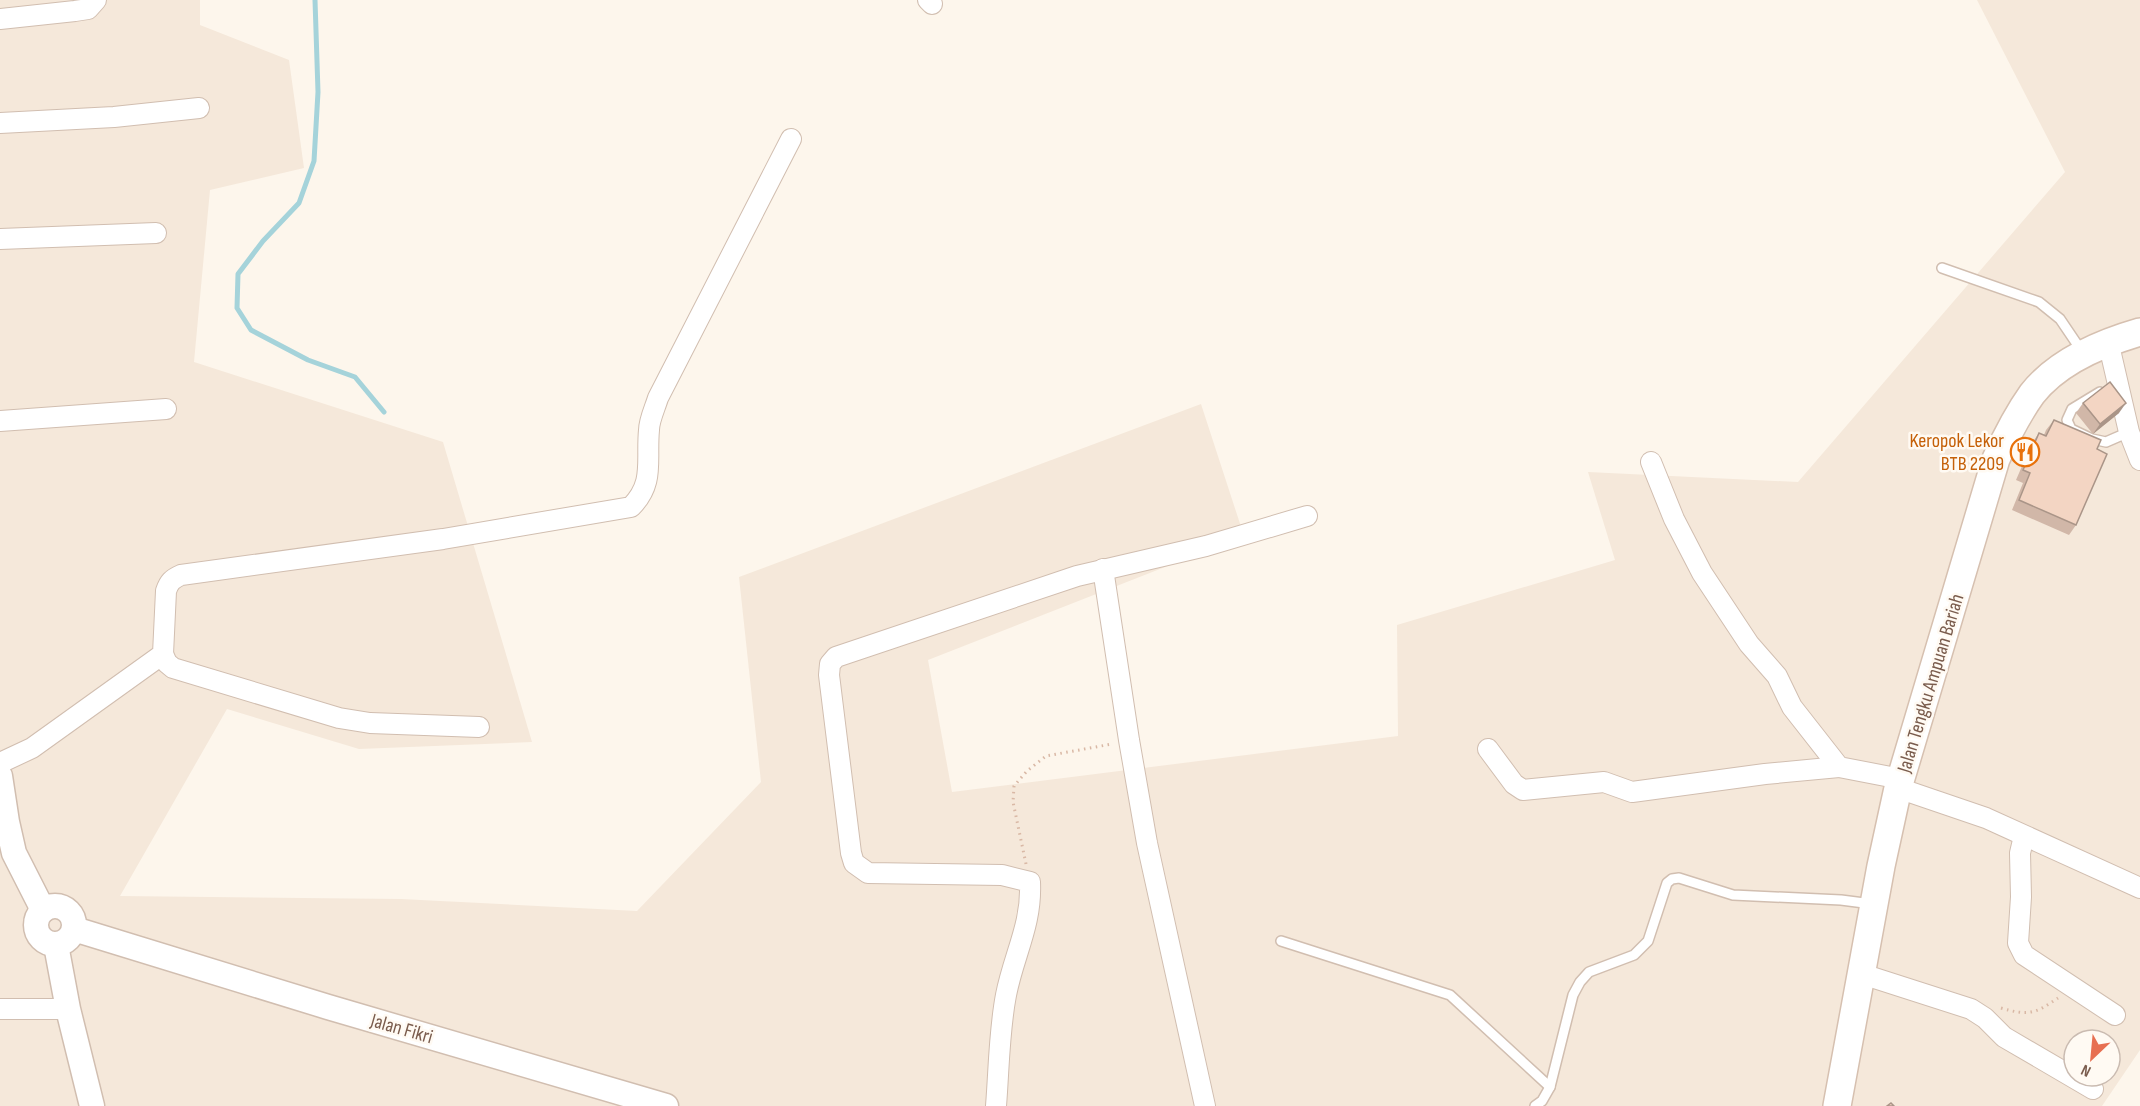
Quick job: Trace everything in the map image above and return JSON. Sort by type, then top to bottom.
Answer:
[{"type":"main road","name":"Jalan Tengku Ampuan Bariah","points":[[1837,1106],[1899,783],[1996,459],[2011,427],[2034,392],[2060,368],[2108,341],[2140,332]]},
{"type":"street","points":[[0,19],[88,9],[96,0]]},
{"type":"street","points":[[0,123],[114,117],[199,108]]},
{"type":"street","points":[[479,728],[370,723],[339,718],[173,668],[167,663],[163,654],[168,584],[172,579],[181,575],[443,539],[631,507],[641,497],[649,471],[649,428],[658,398],[791,139]]},
{"type":"street","points":[[0,239],[156,233]]},
{"type":"street","points":[[2108,341],[2129,432],[2140,460]]},
{"type":"street","points":[[0,421],[166,409]]},
{"type":"street","points":[[1652,462],[1674,519],[1702,573],[1749,644],[1777,676],[1792,707],[1839,767]]},
{"type":"street","points":[[996,1106],[1006,993],[1029,914],[1030,882],[1002,875],[868,873],[854,863],[850,853],[829,675],[830,664],[836,657],[1103,569],[1206,546],[1306,516]]},
{"type":"street","points":[[1103,569],[1129,741],[1160,906],[1205,1106]]},
{"type":"street","points":[[0,763],[32,748],[163,654]]},
{"type":"street","points":[[1488,749],[1514,784],[1523,790],[1604,782],[1632,792],[1765,774],[1839,767],[1899,783],[1986,818],[2140,888]]},
{"type":"street","points":[[0,776],[14,853],[43,910]]},
{"type":"street","points":[[2024,836],[2020,853],[2021,897],[2018,943],[2024,955],[2115,1015]]},
{"type":"street","points":[[55,906],[67,911],[74,922],[74,929],[67,940],[56,945],[44,941],[37,932],[36,920],[43,910],[55,906]]},
{"type":"street","name":"Jalan Fikri","points":[[74,929],[328,1007],[666,1106]]},
{"type":"street","points":[[56,945],[92,1106]]},
{"type":"street","points":[[1862,974],[1971,1009],[1985,1018],[2004,1037],[2093,1089]]},
{"type":"street","points":[[0,1009],[71,1020]]},
{"type":"lane","points":[[1942,268],[2040,302],[2060,320],[2085,355]]},
{"type":"lane","points":[[2117,381],[2072,409],[2067,420],[2071,429],[2092,439],[2106,442],[2129,432]]},
{"type":"lane","points":[[1535,1106],[1542,1101],[1550,1087],[1573,995],[1580,982],[1589,972],[1634,955],[1648,942],[1667,883],[1672,879],[1679,878],[1733,895],[1841,900],[1875,904]]},
{"type":"lane","points":[[1281,941],[1450,995],[1550,1087]]},
{"type":"path","points":[[1030,882],[1013,802],[1014,786],[1027,771],[1046,756],[1129,741]]},
{"type":"path","points":[[1971,1009],[1999,1008],[2022,1014],[2038,1012],[2074,987]]},
{"type":"shaded area","points":[[0,0],[200,0],[200,25],[289,60],[304,168],[210,190],[194,362],[443,442],[532,742],[359,749],[227,709],[120,896],[401,899],[637,911],[761,782],[739,577],[1201,404],[1244,536],[928,660],[952,792],[1398,736],[1397,625],[1615,560],[1588,472],[1798,482],[2065,172],[1977,0],[2140,0],[2140,1050],[2122,1077],[2122,1028],[2062,1028],[2062,1088],[2114,1088],[2102,1106],[0,1106]]},
{"type":"building","points":[[2110,382],[2126,403],[2100,424],[2083,403]]},
{"type":"building","points":[[2054,420],[2101,440],[2097,449],[2107,454],[2076,525],[2019,500],[2030,473],[2023,470],[2039,433],[2046,436]]},
{"type":"waterway","points":[[315,0],[318,92],[314,161],[299,203],[263,241],[238,274],[237,308],[251,330],[308,360],[355,377],[384,412]]},
{"type":"place","name":"Keropok Lekor BTB 2209","points":[[2025,452]]}]
